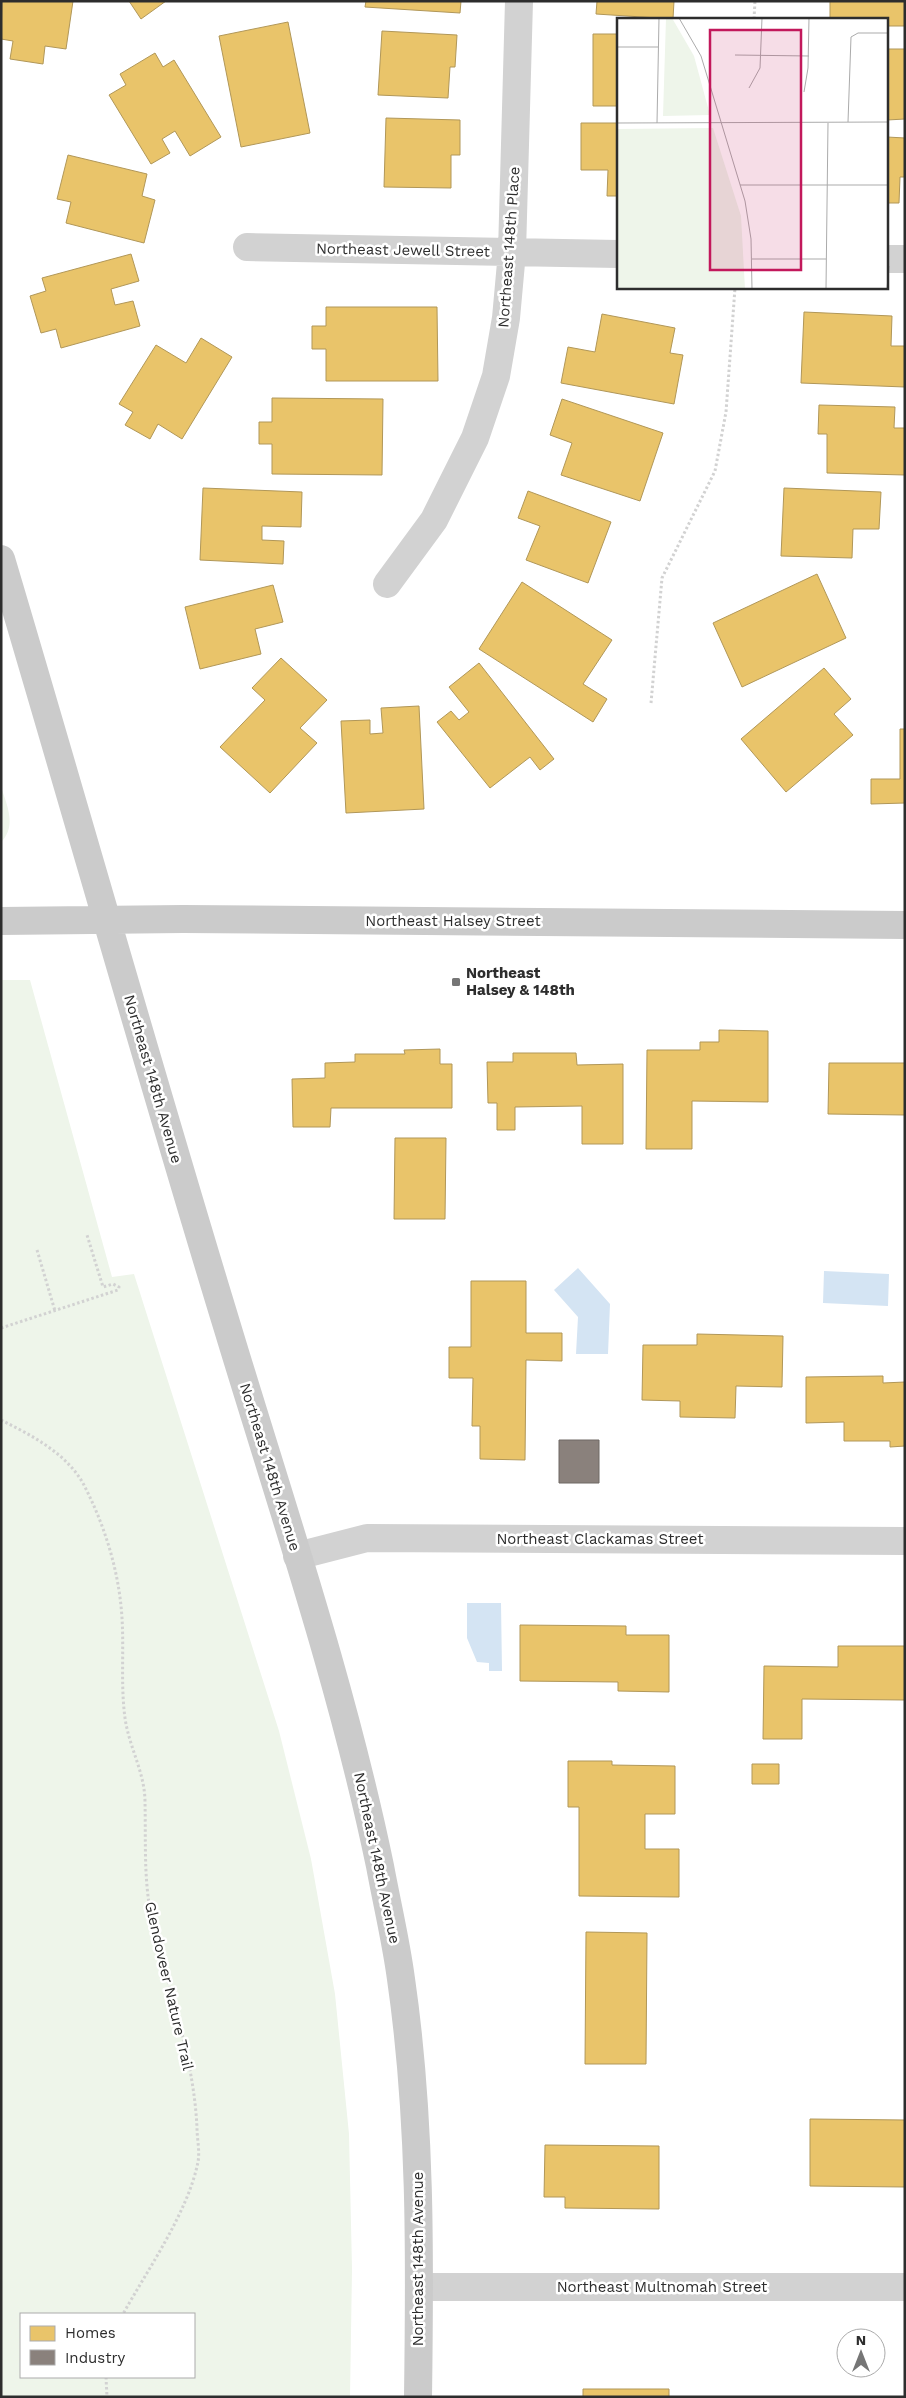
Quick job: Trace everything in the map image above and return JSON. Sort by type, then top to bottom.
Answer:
[{"type":"main road","name":"Northeast 148th Avenue","points":[[1,559],[206,1257],[345,1716],[369,1816],[401,1976],[416,2144],[420,2287],[418,2397]]},
{"type":"main road","name":"Northeast Halsey Street","points":[[1,921],[106,919],[905,925]]},
{"type":"street","name":"Northeast 148th Place","points":[[387,584],[434,520],[475,438],[496,376],[506,318],[512,252],[520,1]]},
{"type":"street","name":"Northeast Jewell Street","points":[[248,248],[617,254]]},
{"type":"street","points":[[888,259],[905,259]]},
{"type":"street","name":"Northeast Clackamas Street","points":[[297,1556],[367,1538],[905,1541]]},
{"type":"street","name":"Northeast Multnomah Street","points":[[420,2287],[905,2287]]},
{"type":"path","points":[[754,1],[754,18]]},
{"type":"path","points":[[651,704],[662,578],[715,471],[726,412],[735,289]]},
{"type":"path","points":[[1,1328],[118,1290],[119,1287],[113,1284],[103,1287],[87,1235]]},
{"type":"path","points":[[37,1250],[55,1312]]},
{"type":"path","name":"Glendoveer Nature Trail","points":[[1,1420],[30,1434],[66,1460],[85,1486],[101,1522],[116,1574],[121,1606],[124,1712],[127,1734],[142,1778],[145,1801],[146,1888],[153,1926],[188,2061],[196,2111],[198,2160],[186,2200],[123,2313]]},
{"type":"path","points":[[106,2378],[107,2397]]},
{"type":"shaded area","points":[[1,787],[8,808],[10,822],[6,836],[1,842]]},
{"type":"shaded area","points":[[1,980],[30,980],[112,1277],[134,1274],[279,1731],[311,1859],[335,1994],[349,2134],[352,2269],[350,2397],[1,2397]]},
{"type":"water","points":[[578,1268],[610,1304],[608,1354],[576,1354],[578,1317],[554,1290]]},
{"type":"water","points":[[824,1271],[889,1274],[888,1306],[823,1303]]},
{"type":"water","points":[[467,1603],[501,1603],[502,1671],[489,1671],[489,1663],[477,1662],[467,1638]]},
{"type":"building: Homes","points":[[2,1],[73,1],[66,49],[45,46],[43,64],[10,59],[13,41],[1,39]]},
{"type":"building: Homes","points":[[129,1],[166,1],[141,19]]},
{"type":"building: Homes","points":[[366,1],[461,1],[460,13],[365,7]]},
{"type":"building: Homes","points":[[597,1],[674,1],[673,18],[596,14]]},
{"type":"building: Homes","points":[[830,1],[905,1],[905,26],[888,26],[888,18],[830,18]]},
{"type":"building: Homes","points":[[288,22],[310,133],[241,147],[219,36]]},
{"type":"building: Homes","points":[[382,31],[457,35],[455,67],[450,67],[448,98],[378,95]]},
{"type":"building: Homes","points":[[593,34],[617,34],[617,106],[593,106]]},
{"type":"building: Homes","points":[[888,49],[905,49],[905,119],[888,120]]},
{"type":"building: Homes","points":[[155,53],[163,67],[174,60],[221,137],[190,156],[175,131],[162,139],[170,153],[151,164],[109,95],[126,85],[120,74]]},
{"type":"building: Homes","points":[[386,118],[460,120],[460,155],[451,155],[451,188],[384,187]]},
{"type":"building: Homes","points":[[581,123],[617,123],[617,196],[607,196],[608,170],[581,170]]},
{"type":"building: Homes","points":[[888,137],[905,138],[905,177],[900,177],[899,203],[888,203]]},
{"type":"building: Homes","points":[[68,155],[147,174],[142,196],[155,200],[144,243],[66,223],[71,202],[57,199]]},
{"type":"building: Homes","points":[[131,254],[139,281],[111,289],[115,305],[133,301],[140,326],[61,348],[56,329],[41,333],[30,296],[46,291],[42,278]]},
{"type":"building: Homes","points":[[326,307],[437,307],[438,381],[326,381],[326,349],[312,349],[312,326],[326,326]]},
{"type":"building: Homes","points":[[804,312],[892,316],[891,346],[905,346],[905,387],[801,383]]},
{"type":"building: Homes","points":[[602,314],[675,328],[670,353],[683,355],[674,404],[561,383],[568,347],[595,352]]},
{"type":"building: Homes","points":[[201,338],[232,357],[182,439],[158,424],[150,439],[125,425],[133,412],[119,404],[156,345],[186,363]]},
{"type":"building: Homes","points":[[272,398],[383,399],[382,475],[272,474],[272,444],[259,444],[259,422],[272,422]]},
{"type":"building: Homes","points":[[562,399],[663,433],[640,501],[561,475],[572,443],[550,435]]},
{"type":"building: Homes","points":[[819,405],[895,407],[894,428],[905,428],[905,475],[827,473],[827,434],[818,434]]},
{"type":"building: Homes","points":[[203,488],[302,492],[301,527],[262,526],[262,540],[284,541],[283,564],[200,560]]},
{"type":"building: Homes","points":[[784,488],[881,492],[879,529],[853,529],[852,558],[781,556]]},
{"type":"building: Homes","points":[[528,491],[611,522],[588,583],[526,560],[540,526],[518,518]]},
{"type":"building: Homes","points":[[817,574],[846,638],[742,687],[713,623]]},
{"type":"building: Homes","points":[[522,582],[612,640],[583,684],[607,699],[593,722],[479,649]]},
{"type":"building: Homes","points":[[273,585],[283,622],[255,629],[261,654],[200,669],[185,607]]},
{"type":"building: Homes","points":[[281,658],[327,700],[300,728],[317,743],[270,793],[220,747],[265,700],[252,688]]},
{"type":"building: Homes","points":[[479,663],[554,759],[540,770],[530,757],[490,788],[437,722],[451,711],[459,720],[469,712],[449,687]]},
{"type":"building: Homes","points":[[824,668],[851,699],[834,714],[853,735],[786,792],[741,739]]},
{"type":"building: Homes","points":[[419,706],[424,809],[346,813],[341,721],[370,720],[370,734],[383,733],[381,708]]},
{"type":"building: Homes","points":[[900,729],[905,729],[905,803],[871,804],[871,779],[900,779]]},
{"type":"building: Homes","points":[[719,1030],[768,1031],[768,1102],[692,1101],[692,1149],[646,1149],[647,1050],[700,1050],[700,1042],[719,1042]]},
{"type":"building: Homes","points":[[440,1049],[440,1064],[452,1064],[452,1108],[331,1108],[330,1127],[293,1127],[292,1079],[325,1078],[325,1063],[355,1062],[355,1054],[405,1054],[404,1050]]},
{"type":"building: Homes","points":[[513,1053],[576,1053],[577,1065],[623,1064],[623,1144],[582,1144],[582,1106],[515,1107],[515,1130],[497,1130],[497,1103],[488,1103],[487,1062],[513,1062]]},
{"type":"building: Homes","points":[[829,1063],[905,1063],[905,1115],[828,1114]]},
{"type":"building: Homes","points":[[395,1138],[446,1138],[445,1219],[394,1219]]},
{"type":"building: Homes","points":[[471,1281],[526,1281],[526,1333],[562,1333],[562,1361],[526,1360],[525,1460],[480,1459],[480,1426],[472,1426],[473,1378],[449,1378],[449,1347],[471,1347]]},
{"type":"building: Homes","points":[[697,1334],[783,1336],[782,1387],[736,1386],[735,1418],[680,1417],[680,1401],[642,1400],[643,1345],[697,1345]]},
{"type":"building: Homes","points":[[883,1376],[883,1383],[905,1382],[905,1446],[890,1447],[890,1441],[844,1441],[844,1422],[806,1423],[806,1377]]},
{"type":"building: Homes","points":[[520,1625],[626,1626],[626,1635],[669,1635],[669,1692],[618,1691],[618,1682],[520,1681]]},
{"type":"building: Homes","points":[[838,1646],[905,1646],[905,1700],[802,1699],[802,1739],[763,1739],[764,1666],[838,1667]]},
{"type":"building: Homes","points":[[568,1761],[612,1761],[612,1765],[675,1766],[675,1814],[645,1814],[645,1849],[679,1849],[679,1897],[579,1896],[579,1807],[568,1807]]},
{"type":"building: Homes","points":[[752,1764],[779,1764],[779,1784],[752,1784]]},
{"type":"building: Homes","points":[[586,1932],[647,1933],[646,2064],[585,2064]]},
{"type":"building: Homes","points":[[810,2119],[905,2120],[905,2187],[810,2186]]},
{"type":"building: Homes","points":[[545,2145],[659,2146],[659,2209],[565,2208],[565,2197],[544,2197]]},
{"type":"building: Homes","points":[[583,2389],[669,2389],[669,2397],[583,2397]]},
{"type":"building: Industry","points":[[559,1440],[599,1440],[599,1483],[559,1483]]},
{"type":"place","name":"Northeast Halsey & 148th","points":[[456,982]]}]
